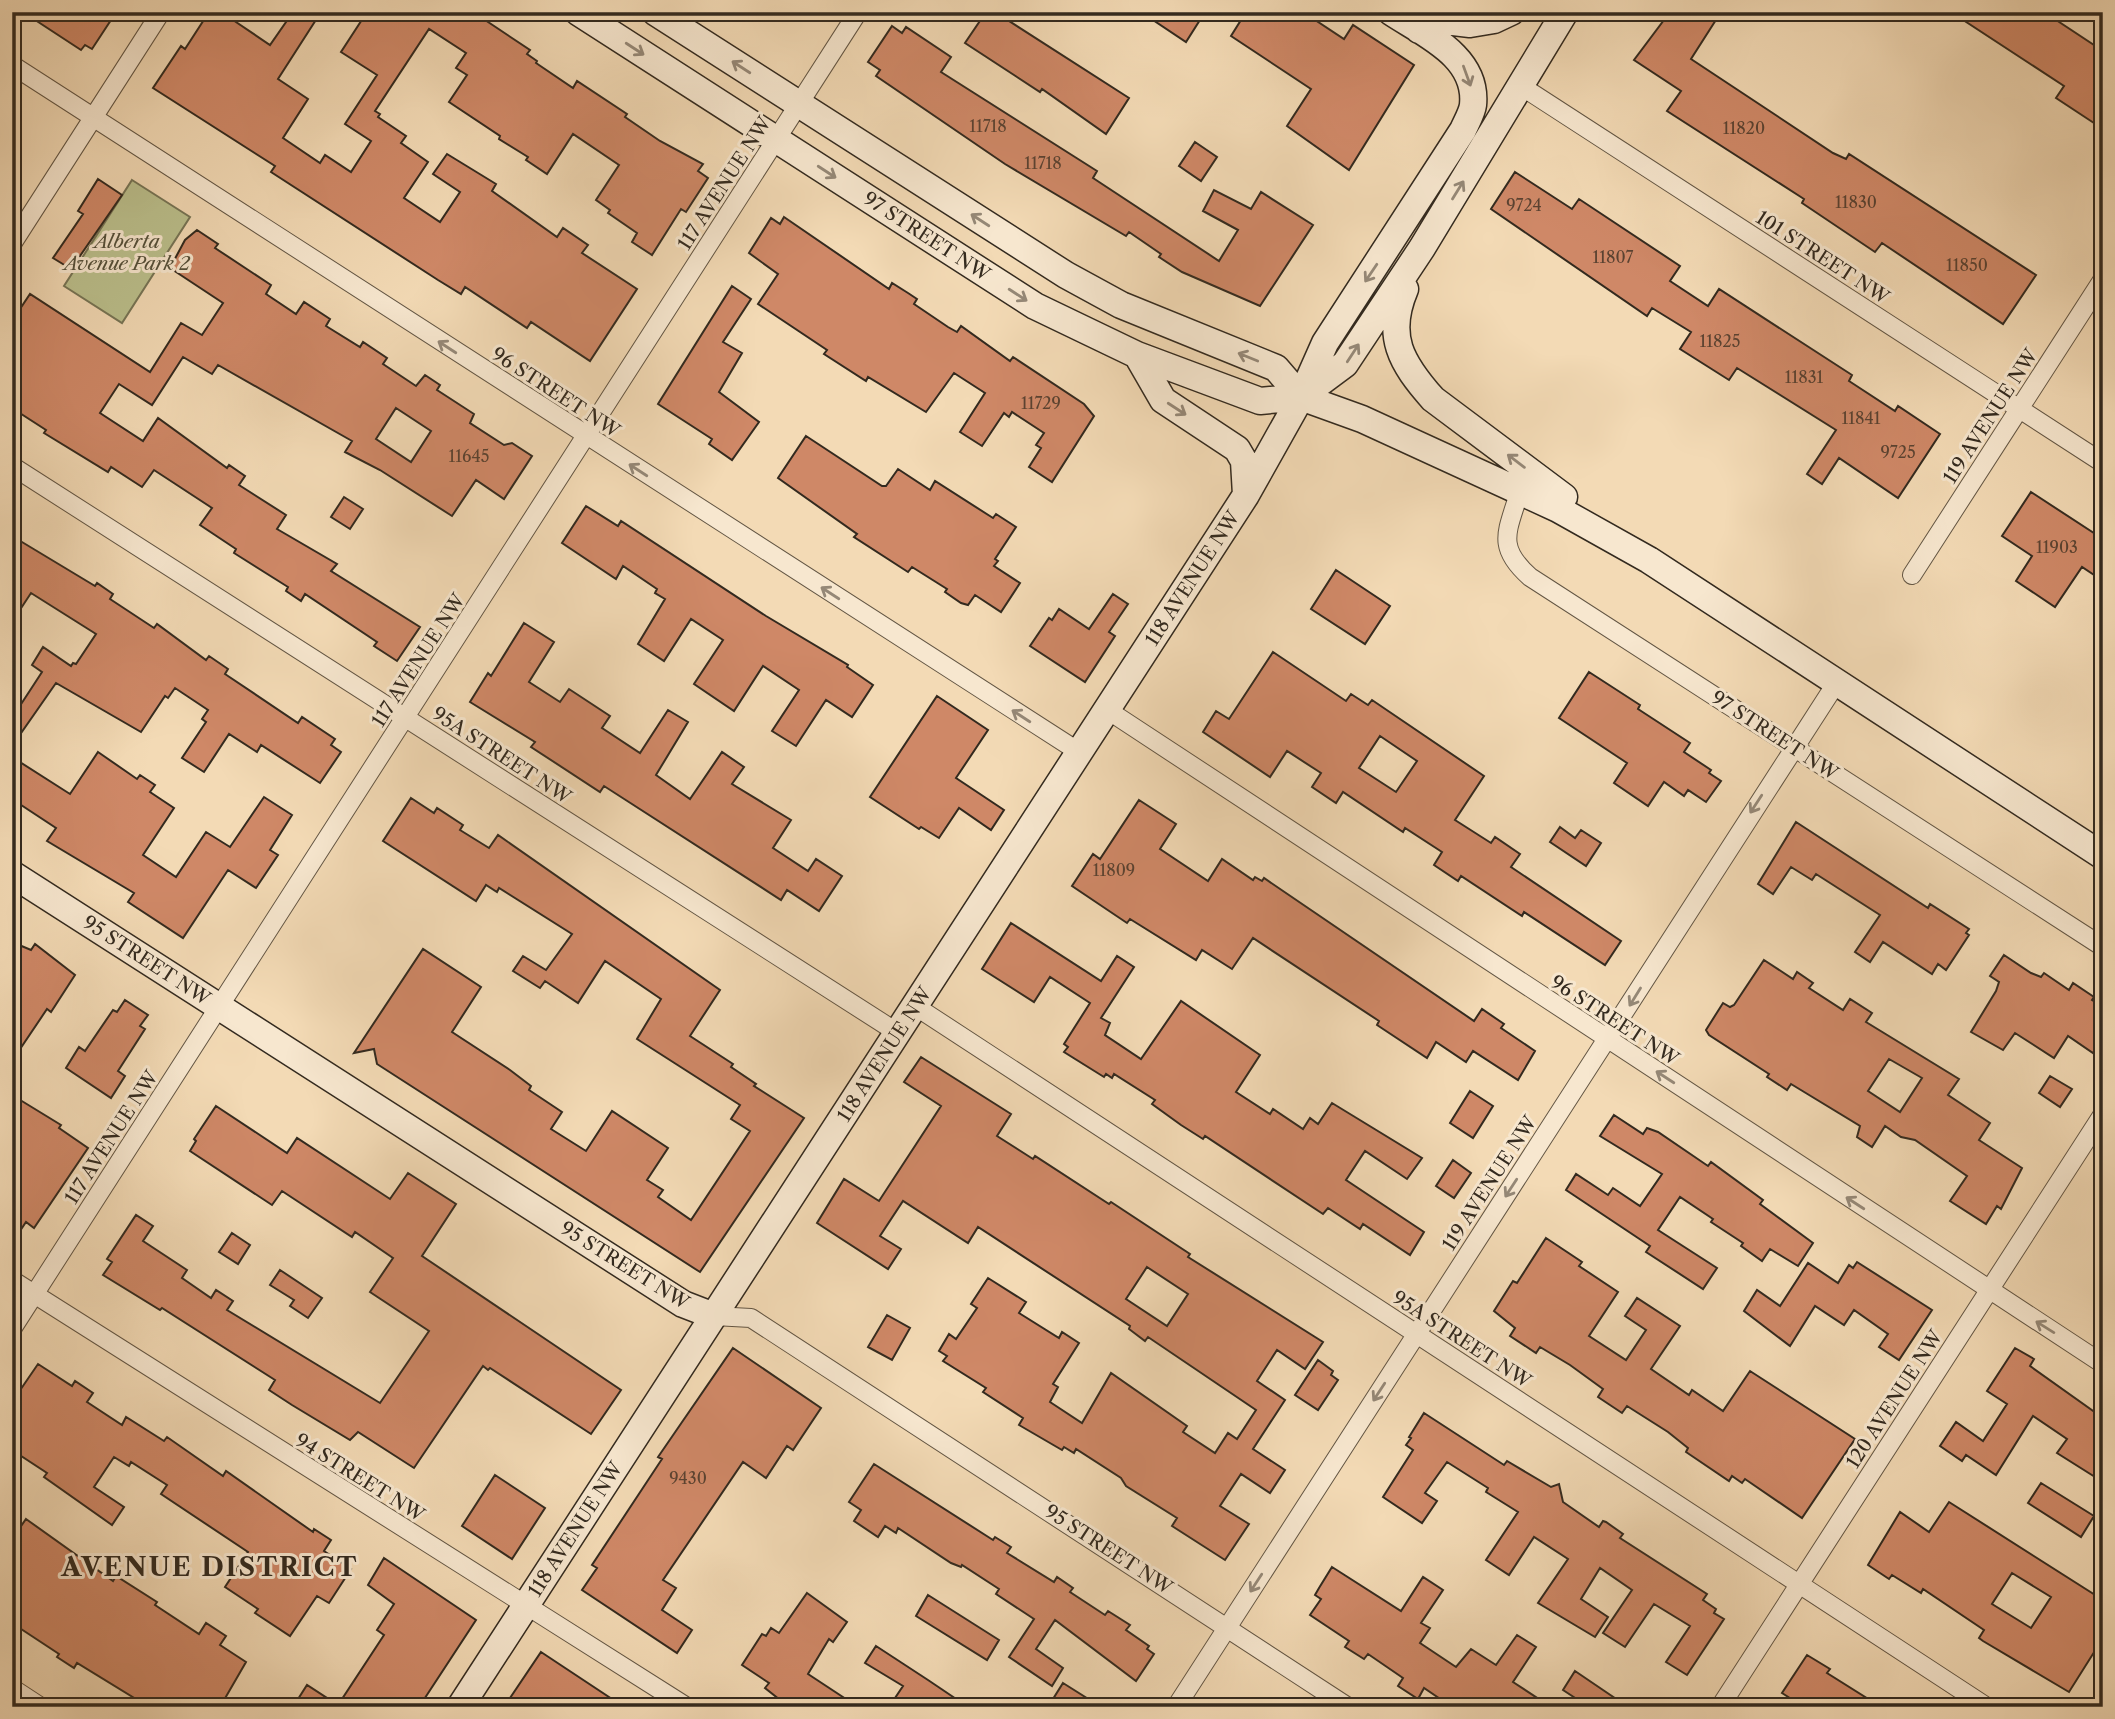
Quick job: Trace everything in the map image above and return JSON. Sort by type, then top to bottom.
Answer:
[{"type":"main road","name":"97 STREET NW","points":[[578,12],[1035,306],[1136,355],[1260,401],[1301,397],[1362,419],[1520,489],[1649,560],[2103,856]]},
{"type":"main road","name":"97 STREET NW","points":[[656,12],[1066,275],[1121,305],[1276,368],[1301,397]]},
{"type":"main road","name":"118 AVENUE NW","points":[[460,1707],[1246,495],[1301,397],[1325,343],[1463,130],[1473,105],[1470,80],[1461,62],[1391,12]]},
{"type":"main road","points":[[1419,30],[1445,21],[1470,24],[1494,20],[1511,12]]},
{"type":"main road","name":"118 AVENUE NW","points":[[1301,397],[1345,364],[1422,248],[1565,12]]},
{"type":"main road","points":[[1422,248],[1396,309],[1394,331],[1404,362],[1415,379],[1433,399],[1649,560]]},
{"type":"main road","points":[[1136,355],[1163,400],[1237,449],[1244,461],[1246,495]]},
{"type":"main road","name":"95 STREET NW","points":[[12,874],[683,1304],[714,1316]]},
{"type":"street","points":[[12,244],[161,12]]},
{"type":"street","name":"117 AVENUE NW","points":[[12,1329],[858,12]]},
{"type":"street","name":"96 STREET NW","points":[[12,65],[1079,752]]},
{"type":"street","name":"101 STREET NW","points":[[1521,86],[2103,463]]},
{"type":"street","name":"119 AVENUE NW","points":[[1912,575],[2103,279]]},
{"type":"street","name":"95A STREET NW","points":[[12,466],[898,1033]]},
{"type":"street","name":"97 STREET NW","points":[[1520,489],[1507,541],[1511,560],[1530,576],[2103,947]]},
{"type":"street","name":"119 AVENUE NW","points":[[1176,1707],[1416,1334],[1613,1044],[1793,747],[1836,682]]},
{"type":"street","name":"96 STREET NW","points":[[1107,709],[1988,1291],[2103,1364]]},
{"type":"street","name":"95A STREET NW","points":[[915,1006],[1987,1707]]},
{"type":"street","name":"120 AVENUE NW","points":[[1720,1707],[2103,1114]]},
{"type":"street","name":"94 STREET NW","points":[[12,1280],[687,1707]]},
{"type":"street","name":"95 STREET NW","points":[[714,1316],[751,1318],[1348,1707]]},
{"type":"street","points":[[12,1688],[41,1707]]},
{"type":"green space","name":"Alberta Avenue Park 2","points":[[132,180],[190,217],[122,323],[64,286]]},
{"type":"building","points":[[23,12],[100,12],[111,20],[92,49],[85,45],[81,50]]},
{"type":"building","points":[[209,12],[238,12],[233,20],[270,45],[293,12],[321,12],[278,79],[308,99],[283,138],[320,163],[325,155],[351,172],[371,141],[345,124],[377,75],[341,52],[367,12],[473,12],[530,50],[527,54],[537,61],[536,63],[573,88],[577,81],[627,114],[625,117],[660,141],[703,164],[698,171],[708,178],[686,212],[681,209],[652,255],[632,242],[637,233],[608,213],[610,210],[596,200],[619,165],[573,134],[547,174],[526,160],[528,157],[449,102],[467,75],[456,68],[466,53],[429,29],[375,111],[380,114],[378,117],[406,136],[401,143],[428,162],[404,198],[440,222],[460,192],[433,174],[447,154],[496,184],[492,191],[557,237],[563,228],[588,245],[582,253],[637,289],[590,361],[531,322],[527,328],[465,287],[461,294],[438,280],[271,172],[275,166],[153,88],[181,46],[185,49]]},
{"type":"building","points":[[986,12],[995,12],[1129,98],[1106,134],[1042,89],[1040,92],[965,43]]},
{"type":"building","points":[[1141,12],[1205,12],[1186,42]]},
{"type":"building","points":[[1246,12],[1303,12],[1344,39],[1353,25],[1414,65],[1349,170],[1287,126],[1311,89],[1231,36]]},
{"type":"building","points":[[1670,12],[1721,12],[1691,59],[1833,153],[1846,159],[1849,154],[2036,275],[2003,324],[1882,243],[1875,252],[1802,203],[1804,199],[1667,111],[1681,91],[1634,60]]},
{"type":"building","points":[[1951,12],[2044,12],[2103,51],[2103,129],[2056,98],[2064,86]]},
{"type":"building","points":[[892,26],[902,33],[906,27],[951,57],[941,72],[1097,171],[1093,178],[1219,261],[1238,230],[1203,211],[1214,190],[1251,209],[1261,192],[1313,225],[1260,306],[1182,272],[1129,232],[1126,236],[1005,164],[876,76],[880,70],[868,62]]},
{"type":"building","points":[[1195,142],[1217,157],[1201,181],[1179,166]]},
{"type":"building","points":[[1515,172],[1572,209],[1579,199],[1680,266],[1670,281],[1708,306],[1719,289],[1852,375],[1849,381],[1895,411],[1898,406],[1940,434],[1898,498],[1839,458],[1822,484],[1807,474],[1836,430],[1737,368],[1729,380],[1680,349],[1691,332],[1652,308],[1647,316],[1491,209]]},
{"type":"building","points":[[98,179],[122,195],[71,269],[53,258],[83,214],[78,211]]},
{"type":"building","points":[[784,217],[889,289],[892,283],[917,299],[914,304],[948,327],[957,332],[961,326],[1010,361],[1013,357],[1084,404],[1094,416],[1052,482],[1029,467],[1041,448],[1036,445],[1044,433],[1012,412],[1009,417],[1004,413],[982,446],[960,432],[985,393],[954,373],[926,412],[868,377],[866,381],[824,354],[827,350],[758,304],[778,274],[749,253],[771,218],[780,224]]},
{"type":"building","points":[[197,230],[218,244],[215,248],[271,285],[266,294],[296,314],[304,302],[330,319],[326,326],[360,347],[363,342],[387,358],[383,364],[416,386],[425,375],[440,385],[437,390],[474,414],[470,423],[504,445],[512,443],[532,456],[504,499],[476,480],[452,516],[380,470],[345,452],[352,441],[218,365],[212,374],[183,357],[152,405],[119,384],[100,413],[143,441],[158,418],[227,468],[229,465],[245,476],[239,485],[286,515],[277,529],[337,564],[331,571],[420,627],[397,661],[374,646],[377,642],[305,594],[301,601],[286,591],[288,587],[234,553],[236,549],[200,525],[212,508],[154,470],[142,487],[111,467],[108,472],[44,433],[46,430],[12,408],[12,321],[30,294],[150,372],[181,323],[202,335],[223,303],[170,268],[185,240]],"holes":[[[396,408],[431,431],[411,462],[376,439]]]},
{"type":"building","points":[[732,286],[751,299],[723,342],[742,353],[719,392],[759,422],[732,460],[709,444],[712,439],[658,404]]},
{"type":"building","points":[[806,436],[882,486],[886,486],[898,469],[930,490],[935,481],[993,518],[996,514],[1016,527],[995,559],[998,561],[994,566],[1020,583],[1001,612],[975,595],[968,605],[961,603],[945,592],[947,589],[912,567],[908,572],[854,537],[857,534],[778,478]]},
{"type":"building","points":[[2031,492],[2103,539],[2103,581],[2082,567],[2055,607],[2016,581],[2032,556],[2002,536]]},
{"type":"building","points":[[344,497],[363,509],[350,529],[331,517]]},
{"type":"building","points":[[586,506],[618,526],[621,521],[766,616],[848,665],[847,667],[873,685],[852,717],[826,700],[796,746],[772,731],[799,690],[763,666],[734,711],[694,684],[723,640],[691,619],[664,661],[638,644],[665,599],[655,593],[657,589],[623,566],[616,579],[562,543]]},
{"type":"building","points":[[12,536],[95,586],[97,583],[113,594],[110,599],[154,628],[157,624],[206,660],[209,656],[228,669],[225,674],[298,723],[302,717],[335,739],[331,745],[341,752],[320,783],[261,745],[257,752],[229,734],[204,772],[182,758],[206,722],[202,719],[208,710],[175,688],[168,698],[165,696],[141,732],[56,683],[12,746],[12,718],[42,672],[32,665],[43,647],[71,666],[76,664],[96,634],[31,593],[12,622]]},
{"type":"building","points":[[1336,570],[1390,606],[1365,644],[1311,609]]},
{"type":"building","points":[[1113,594],[1128,604],[1109,632],[1115,636],[1085,682],[1030,646],[1049,618],[1052,620],[1059,609],[1089,629]]},
{"type":"building","points":[[524,623],[554,642],[529,682],[560,702],[569,689],[610,716],[602,728],[640,753],[668,710],[688,722],[656,775],[690,799],[722,752],[744,767],[732,784],[791,820],[773,848],[808,871],[816,859],[842,876],[819,911],[787,890],[781,900],[604,786],[600,792],[531,747],[535,742],[470,702],[488,673],[491,676]]},
{"type":"building","points":[[1273,652],[1346,701],[1351,694],[1368,705],[1372,700],[1484,776],[1455,820],[1491,843],[1495,837],[1520,854],[1511,867],[1621,941],[1605,965],[1524,912],[1522,916],[1461,876],[1458,881],[1434,865],[1442,852],[1405,828],[1403,832],[1343,792],[1336,803],[1312,787],[1321,773],[1287,751],[1270,777],[1203,732],[1216,711],[1229,719]],"holes":[[[1380,736],[1417,761],[1396,792],[1359,768]]]},
{"type":"building","points":[[1589,672],[1640,705],[1638,709],[1690,743],[1684,752],[1711,770],[1709,773],[1721,781],[1706,802],[1688,790],[1684,796],[1664,782],[1648,806],[1614,783],[1627,763],[1559,718]]},
{"type":"building","points":[[937,696],[988,730],[956,778],[1004,810],[991,830],[959,808],[939,838],[921,827],[919,829],[870,797]]},
{"type":"building","points":[[98,752],[137,779],[140,775],[155,785],[150,792],[174,808],[143,855],[176,877],[206,832],[230,847],[264,797],[292,815],[270,850],[278,855],[256,888],[228,870],[183,938],[128,902],[134,893],[47,841],[56,828],[12,799],[12,757],[70,794]]},
{"type":"building","points":[[411,798],[434,813],[437,808],[463,825],[460,830],[489,848],[498,835],[720,990],[690,1036],[733,1064],[731,1067],[756,1084],[754,1086],[804,1118],[700,1272],[377,1064],[374,1049],[354,1053],[423,949],[481,987],[452,1032],[510,1070],[531,1086],[529,1090],[562,1112],[551,1129],[586,1151],[612,1111],[668,1148],[647,1180],[663,1190],[658,1197],[691,1220],[750,1131],[731,1119],[740,1105],[637,1039],[661,999],[605,961],[578,1003],[545,981],[540,988],[513,971],[523,956],[546,970],[572,934],[499,888],[497,892],[486,885],[476,901],[383,841]]},
{"type":"building","points":[[1139,800],[1176,824],[1160,849],[1208,881],[1222,859],[1253,880],[1255,877],[1262,881],[1264,878],[1474,1021],[1482,1009],[1504,1024],[1501,1028],[1535,1051],[1518,1080],[1473,1051],[1466,1062],[1436,1042],[1427,1058],[1377,1025],[1379,1021],[1253,938],[1232,969],[1202,950],[1196,960],[1130,919],[1127,923],[1072,886],[1093,854],[1100,859]]},
{"type":"building","points":[[1796,822],[1928,908],[1930,904],[1969,929],[1966,933],[1969,935],[1946,970],[1938,964],[1932,974],[1883,942],[1870,962],[1855,952],[1880,915],[1816,874],[1812,880],[1791,867],[1773,894],[1758,884]]},
{"type":"building","points":[[1560,827],[1575,838],[1581,830],[1601,843],[1586,866],[1550,842]]},
{"type":"building","points":[[1011,923],[1101,981],[1117,956],[1134,967],[1101,1018],[1110,1023],[1105,1035],[1141,1059],[1181,1001],[1260,1055],[1236,1092],[1270,1114],[1273,1109],[1303,1129],[1310,1118],[1318,1124],[1332,1103],[1422,1158],[1407,1179],[1365,1151],[1346,1180],[1424,1232],[1410,1255],[1363,1224],[1360,1229],[1328,1208],[1323,1214],[1205,1136],[1203,1139],[1181,1125],[1152,1104],[1155,1100],[1114,1074],[1112,1078],[1106,1074],[1104,1077],[1064,1052],[1068,1047],[1064,1044],[1090,1003],[1050,977],[1034,1002],[982,969]]},
{"type":"building","points":[[12,942],[31,950],[35,944],[75,975],[51,1012],[47,1009],[12,1061]]},
{"type":"building","points":[[2004,955],[2031,973],[2041,977],[2044,973],[2069,990],[2073,983],[2094,997],[2092,1000],[2103,1007],[2103,1038],[2093,1053],[2068,1036],[2054,1058],[2015,1033],[2003,1050],[1971,1032],[1996,991],[1999,982],[1990,976]]},
{"type":"building","points":[[1764,960],[1793,979],[1797,972],[1813,983],[1809,988],[1843,1010],[1850,999],[1872,1013],[1866,1022],[1959,1079],[1948,1095],[1990,1123],[1979,1140],[2022,1168],[2001,1209],[1997,1206],[1986,1224],[1950,1201],[1967,1176],[1915,1140],[1901,1137],[1885,1126],[1872,1147],[1857,1137],[1860,1126],[1791,1084],[1787,1090],[1767,1077],[1769,1074],[1709,1035],[1706,1030],[1723,1003],[1730,1007]],"holes":[[[1889,1059],[1922,1078],[1900,1112],[1868,1091]]]},
{"type":"building","points":[[125,1000],[148,1015],[140,1026],[145,1029],[118,1071],[125,1076],[111,1098],[66,1068],[79,1047],[85,1051],[113,1010],[117,1012]]},
{"type":"building","points":[[921,1057],[1011,1114],[997,1136],[1033,1159],[1035,1156],[1109,1204],[1111,1202],[1190,1254],[1188,1257],[1323,1342],[1305,1369],[1277,1350],[1257,1381],[1285,1400],[1253,1449],[1285,1470],[1270,1493],[1241,1474],[1220,1506],[1249,1524],[1225,1560],[1172,1526],[1177,1518],[1126,1486],[1121,1478],[1076,1449],[1074,1453],[1064,1447],[1062,1450],[1019,1425],[1023,1418],[983,1392],[986,1388],[943,1361],[947,1356],[939,1351],[949,1334],[956,1339],[977,1308],[971,1304],[988,1278],[1026,1302],[1019,1313],[1059,1338],[1062,1332],[1079,1343],[1053,1384],[1058,1387],[1050,1402],[1082,1423],[1111,1373],[1187,1426],[1183,1432],[1215,1453],[1228,1433],[1237,1439],[1256,1410],[1148,1337],[1145,1341],[1129,1329],[1130,1326],[978,1227],[968,1243],[903,1201],[880,1236],[901,1249],[888,1269],[817,1223],[844,1179],[879,1201],[941,1106],[904,1082]],"holes":[[[1147,1267],[1188,1294],[1167,1326],[1126,1299]]]},
{"type":"building","points":[[2050,1076],[2072,1089],[2060,1107],[2039,1093]]},
{"type":"building","points":[[1470,1091],[1493,1106],[1473,1138],[1450,1123]]},
{"type":"building","points":[[12,1095],[61,1125],[59,1128],[88,1148],[34,1228],[26,1222],[12,1243]]},
{"type":"building","points":[[216,1106],[287,1153],[297,1138],[390,1199],[408,1173],[456,1204],[422,1256],[621,1390],[591,1434],[483,1366],[414,1468],[358,1432],[350,1440],[292,1405],[269,1390],[275,1380],[162,1308],[160,1310],[103,1275],[112,1262],[107,1259],[136,1215],[153,1226],[143,1241],[187,1270],[182,1278],[211,1298],[216,1290],[233,1301],[227,1310],[380,1403],[429,1331],[370,1292],[393,1258],[355,1232],[352,1237],[282,1191],[272,1205],[190,1151],[196,1141],[194,1139]]},
{"type":"building","points":[[1614,1115],[1643,1134],[1647,1128],[1658,1132],[1708,1166],[1711,1162],[1763,1200],[1760,1204],[1813,1243],[1798,1266],[1770,1249],[1762,1261],[1741,1246],[1743,1243],[1711,1222],[1713,1219],[1680,1197],[1658,1230],[1717,1268],[1703,1289],[1646,1252],[1650,1246],[1566,1190],[1576,1174],[1608,1195],[1613,1188],[1640,1206],[1662,1174],[1600,1136]]},
{"type":"building","points":[[1453,1160],[1471,1173],[1454,1198],[1436,1186]]},
{"type":"building","points":[[232,1233],[250,1245],[238,1264],[219,1252]]},
{"type":"building","points":[[1546,1238],[1582,1262],[1579,1266],[1618,1292],[1589,1336],[1626,1360],[1646,1330],[1625,1316],[1637,1298],[1680,1326],[1651,1369],[1689,1395],[1692,1390],[1723,1411],[1750,1371],[1855,1439],[1802,1518],[1745,1479],[1742,1483],[1732,1476],[1729,1481],[1686,1452],[1688,1448],[1668,1432],[1627,1406],[1622,1413],[1598,1397],[1603,1389],[1570,1365],[1540,1347],[1536,1353],[1510,1336],[1515,1328],[1494,1311],[1513,1281],[1517,1283]]},
{"type":"building","points":[[1857,1262],[1932,1310],[1899,1360],[1879,1347],[1888,1334],[1854,1310],[1844,1325],[1815,1306],[1790,1346],[1744,1311],[1757,1290],[1780,1306],[1808,1263],[1838,1283],[1849,1265],[1853,1268]]},
{"type":"building","points":[[280,1270],[322,1298],[308,1318],[290,1306],[294,1300],[270,1285]]},
{"type":"building","points":[[887,1315],[910,1328],[892,1360],[868,1347]]},
{"type":"building","points":[[733,1348],[821,1408],[793,1450],[787,1446],[766,1478],[743,1462],[663,1580],[676,1588],[662,1610],[692,1630],[677,1653],[582,1590],[597,1568],[592,1565],[662,1459],[658,1457]]},
{"type":"building","points":[[2015,1348],[2034,1359],[2030,1366],[2103,1418],[2103,1482],[2057,1453],[2067,1439],[2033,1416],[1996,1475],[1966,1455],[1962,1461],[1940,1446],[1956,1422],[1983,1441],[2007,1404],[1987,1391]]},
{"type":"building","points":[[1318,1360],[1333,1371],[1331,1375],[1338,1380],[1318,1410],[1295,1395]]},
{"type":"building","points":[[38,1364],[72,1386],[75,1381],[93,1393],[87,1402],[122,1425],[126,1417],[164,1441],[167,1437],[223,1476],[226,1471],[313,1532],[314,1529],[331,1540],[324,1551],[351,1569],[329,1603],[317,1596],[290,1636],[255,1613],[258,1609],[225,1587],[248,1552],[161,1494],[167,1485],[131,1462],[129,1466],[114,1457],[94,1487],[124,1507],[112,1525],[44,1477],[47,1473],[12,1450],[12,1402]]},
{"type":"building","points":[[1424,1413],[1504,1465],[1507,1461],[1551,1487],[1559,1484],[1563,1502],[1599,1527],[1603,1521],[1606,1522],[1623,1534],[1620,1538],[1707,1594],[1703,1600],[1716,1609],[1714,1613],[1724,1619],[1687,1675],[1666,1662],[1690,1626],[1654,1604],[1625,1647],[1603,1633],[1632,1590],[1600,1568],[1581,1599],[1608,1617],[1595,1637],[1538,1603],[1568,1559],[1534,1537],[1509,1575],[1486,1560],[1518,1512],[1486,1492],[1488,1488],[1447,1462],[1425,1493],[1437,1501],[1422,1523],[1383,1497],[1413,1450],[1406,1445]]},
{"type":"building","points":[[874,1464],[993,1540],[995,1537],[1011,1547],[1007,1553],[1054,1582],[1057,1577],[1073,1588],[1070,1592],[1105,1615],[1108,1611],[1130,1625],[1126,1630],[1149,1646],[1147,1649],[1154,1654],[1136,1681],[1055,1620],[1036,1649],[1063,1668],[1052,1686],[1009,1657],[1034,1619],[996,1594],[999,1589],[962,1565],[961,1567],[951,1563],[898,1528],[896,1533],[885,1526],[878,1537],[854,1521],[861,1510],[849,1502]]},
{"type":"building","points":[[495,1475],[545,1508],[512,1559],[462,1526]]},
{"type":"building","points":[[2041,1483],[2094,1516],[2081,1537],[2028,1503]]},
{"type":"building","points":[[1949,1502],[2103,1600],[2103,1638],[2069,1692],[1983,1641],[1979,1638],[1984,1630],[1923,1589],[1921,1593],[1892,1575],[1889,1579],[1868,1565],[1900,1512],[1929,1532]],"holes":[[[2012,1573],[2051,1597],[2031,1628],[1992,1604]]]},
{"type":"building","points":[[26,1519],[113,1581],[116,1576],[157,1602],[155,1605],[199,1634],[206,1623],[226,1636],[220,1645],[246,1662],[220,1707],[149,1707],[77,1663],[74,1668],[57,1657],[59,1654],[12,1623],[12,1539]]},
{"type":"building","points":[[384,1558],[476,1620],[419,1707],[293,1707],[307,1685],[338,1705],[384,1635],[377,1630],[394,1604],[368,1585]]},
{"type":"building","points":[[1332,1567],[1401,1611],[1423,1577],[1443,1590],[1421,1623],[1430,1628],[1420,1643],[1456,1667],[1471,1649],[1496,1665],[1517,1635],[1536,1647],[1513,1682],[1551,1707],[1452,1707],[1424,1688],[1418,1699],[1398,1686],[1403,1678],[1368,1654],[1364,1659],[1345,1647],[1349,1641],[1310,1615],[1321,1599],[1315,1595]]},
{"type":"building","points":[[807,1593],[847,1622],[833,1642],[829,1639],[808,1674],[858,1707],[789,1707],[765,1688],[769,1683],[742,1665],[762,1634],[766,1636],[771,1628],[779,1633]]},
{"type":"building","points":[[928,1595],[999,1640],[987,1660],[916,1616]]},
{"type":"building","points":[[876,1646],[968,1707],[889,1707],[903,1686],[865,1663]]},
{"type":"building","points":[[541,1652],[624,1707],[504,1707]]},
{"type":"building","points":[[1807,1655],[1830,1669],[1827,1673],[1881,1707],[1804,1707],[1782,1693]]},
{"type":"building","points":[[1575,1671],[1628,1707],[1589,1707],[1563,1690]]},
{"type":"building","points":[[1063,1683],[1101,1707],[1048,1707]]},
{"type":"district","name":"AVENUE DISTRICT","points":[[210,1567]]}]
